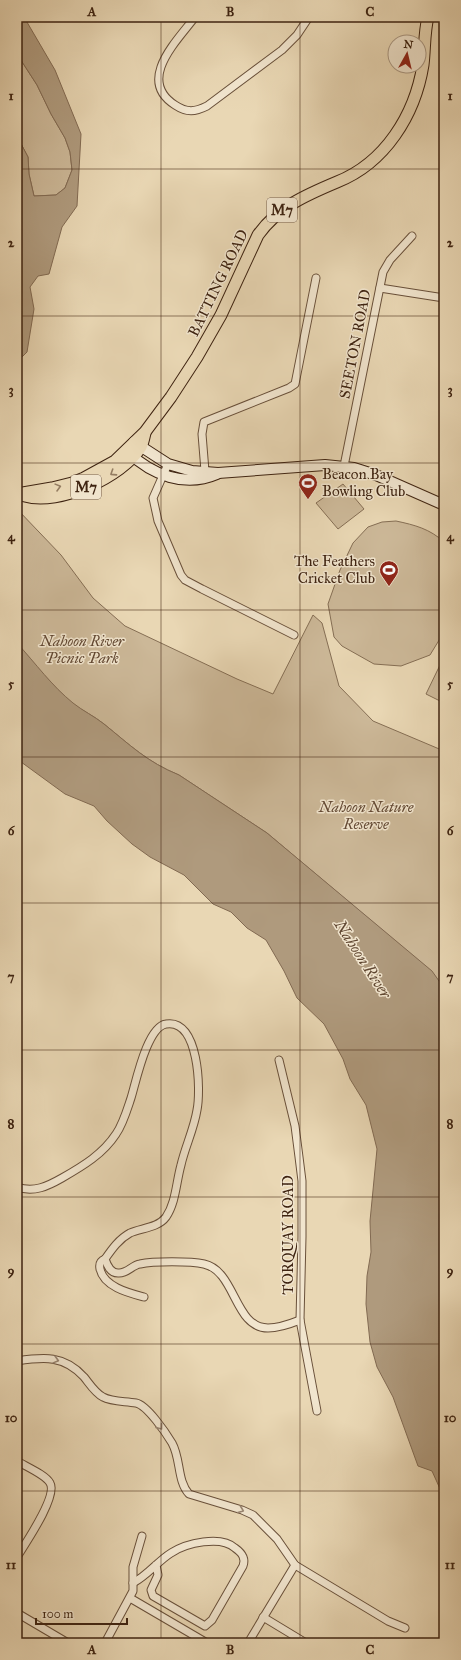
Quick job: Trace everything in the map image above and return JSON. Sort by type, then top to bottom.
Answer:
[{"type":"main road","name":"BATTING ROAD","points":[[134,449],[176,390],[222,315],[263,227],[278,213],[294,202],[354,174],[393,139],[403,125],[415,99],[419,82],[423,64],[428,17]]},
{"type":"main road","name":"M7","points":[[18,494],[41,491],[72,483],[115,461],[134,449]]},
{"type":"street","points":[[195,17],[161,64],[158,81],[160,87],[171,102],[186,111],[191,112],[207,106],[282,50],[297,35],[309,17]]},
{"type":"street","name":"SEETON ROAD","points":[[344,466],[385,268],[390,260],[412,236]]},
{"type":"street","points":[[205,472],[202,434],[204,422],[289,388],[296,382],[316,278]]},
{"type":"street","points":[[380,288],[444,298]]},
{"type":"street","points":[[134,449],[147,467],[162,476],[196,480],[207,478],[218,473]]},
{"type":"street","points":[[134,449],[168,464],[184,469],[205,472],[218,473],[312,466],[344,466],[376,475],[444,505]]},
{"type":"street","points":[[168,464],[153,498],[158,521],[181,575],[186,580],[202,589],[294,634]]},
{"type":"street","points":[[17,1187],[31,1190],[41,1188],[78,1169],[103,1150],[116,1134],[122,1122],[150,1039],[158,1029],[166,1024],[175,1025],[183,1029],[189,1036],[193,1048],[198,1077],[198,1103],[195,1122],[181,1165],[172,1205],[165,1218],[160,1222],[127,1235],[116,1244],[101,1262],[100,1266],[101,1273],[105,1279],[122,1290],[144,1297]]},
{"type":"street","name":"TORQUAY ROAD","points":[[279,1060],[295,1126],[302,1181],[300,1320],[317,1411]]},
{"type":"street","points":[[105,1258],[109,1269],[118,1273],[124,1272],[135,1265],[147,1263],[205,1265],[219,1274],[252,1324],[260,1328],[272,1328],[300,1320]]},
{"type":"street","points":[[17,1361],[39,1358],[58,1360],[77,1370],[103,1397],[142,1405],[160,1425],[174,1448],[179,1462],[183,1484],[189,1494],[242,1510],[253,1515],[277,1539],[295,1565],[388,1621],[405,1628]]},
{"type":"street","points":[[17,1461],[47,1479],[52,1490],[48,1502],[17,1557]]},
{"type":"street","points":[[105,1643],[133,1591],[132,1574],[142,1536]]},
{"type":"street","points":[[133,1583],[139,1580],[156,1565],[177,1550],[185,1547],[224,1541],[234,1546],[242,1554],[244,1559],[242,1566],[212,1620],[206,1626],[153,1596],[151,1590],[158,1575],[156,1565]]},
{"type":"street","points":[[248,1643],[295,1565]]},
{"type":"street","points":[[130,1598],[207,1643]]},
{"type":"street","points":[[17,1613],[68,1643]]},
{"type":"street","points":[[263,1617],[306,1643]]},
{"type":"green space","points":[[17,54],[37,85],[65,138],[70,152],[72,170],[65,188],[56,195],[34,196],[29,174],[28,157],[17,133]]},
{"type":"green space","points":[[343,484],[364,509],[338,529],[316,503]]},
{"type":"green space","name":"Nahoon Nature Reserve","points":[[17,509],[61,555],[93,598],[125,626],[237,679],[273,694],[313,615],[322,623],[339,686],[373,721],[444,751],[444,988],[431,971],[267,833],[179,775],[148,759],[100,721],[73,704],[44,675],[17,644]]},
{"type":"green space","name":"The Feathers Cricket Club","points":[[396,521],[422,528],[444,542],[444,632],[430,655],[401,666],[374,664],[342,646],[334,637],[328,604],[340,570],[353,543],[368,527],[382,522]]},
{"type":"green space","points":[[440,665],[444,667],[444,703],[426,694]]},
{"type":"water","points":[[17,17],[24,17],[55,70],[81,134],[77,206],[62,227],[49,274],[38,276],[30,287],[34,309],[27,352],[17,362],[17,133],[28,157],[29,174],[34,196],[56,195],[65,188],[72,170],[70,152],[65,138],[37,85],[17,54]]},
{"type":"water","name":"Nahoon River","points":[[17,643],[51,682],[73,703],[100,721],[148,759],[179,775],[267,833],[432,971],[444,988],[444,1494],[441,1491],[432,1471],[418,1466],[393,1397],[377,1367],[370,1342],[366,1304],[367,1276],[371,1252],[370,1221],[377,1149],[366,1105],[350,1079],[343,1059],[324,1024],[297,998],[284,971],[266,940],[247,928],[231,912],[213,904],[184,875],[150,857],[132,844],[107,821],[94,806],[65,794],[17,759]]},
{"type":"place","name":"Beacon Bay Bowling Club","points":[[308,500]]},
{"type":"place","name":"The Feathers Cricket Club","points":[[389,587]]},
{"type":"park label","name":"Nahoon River Picnic Park","points":[[82,650]]}]
